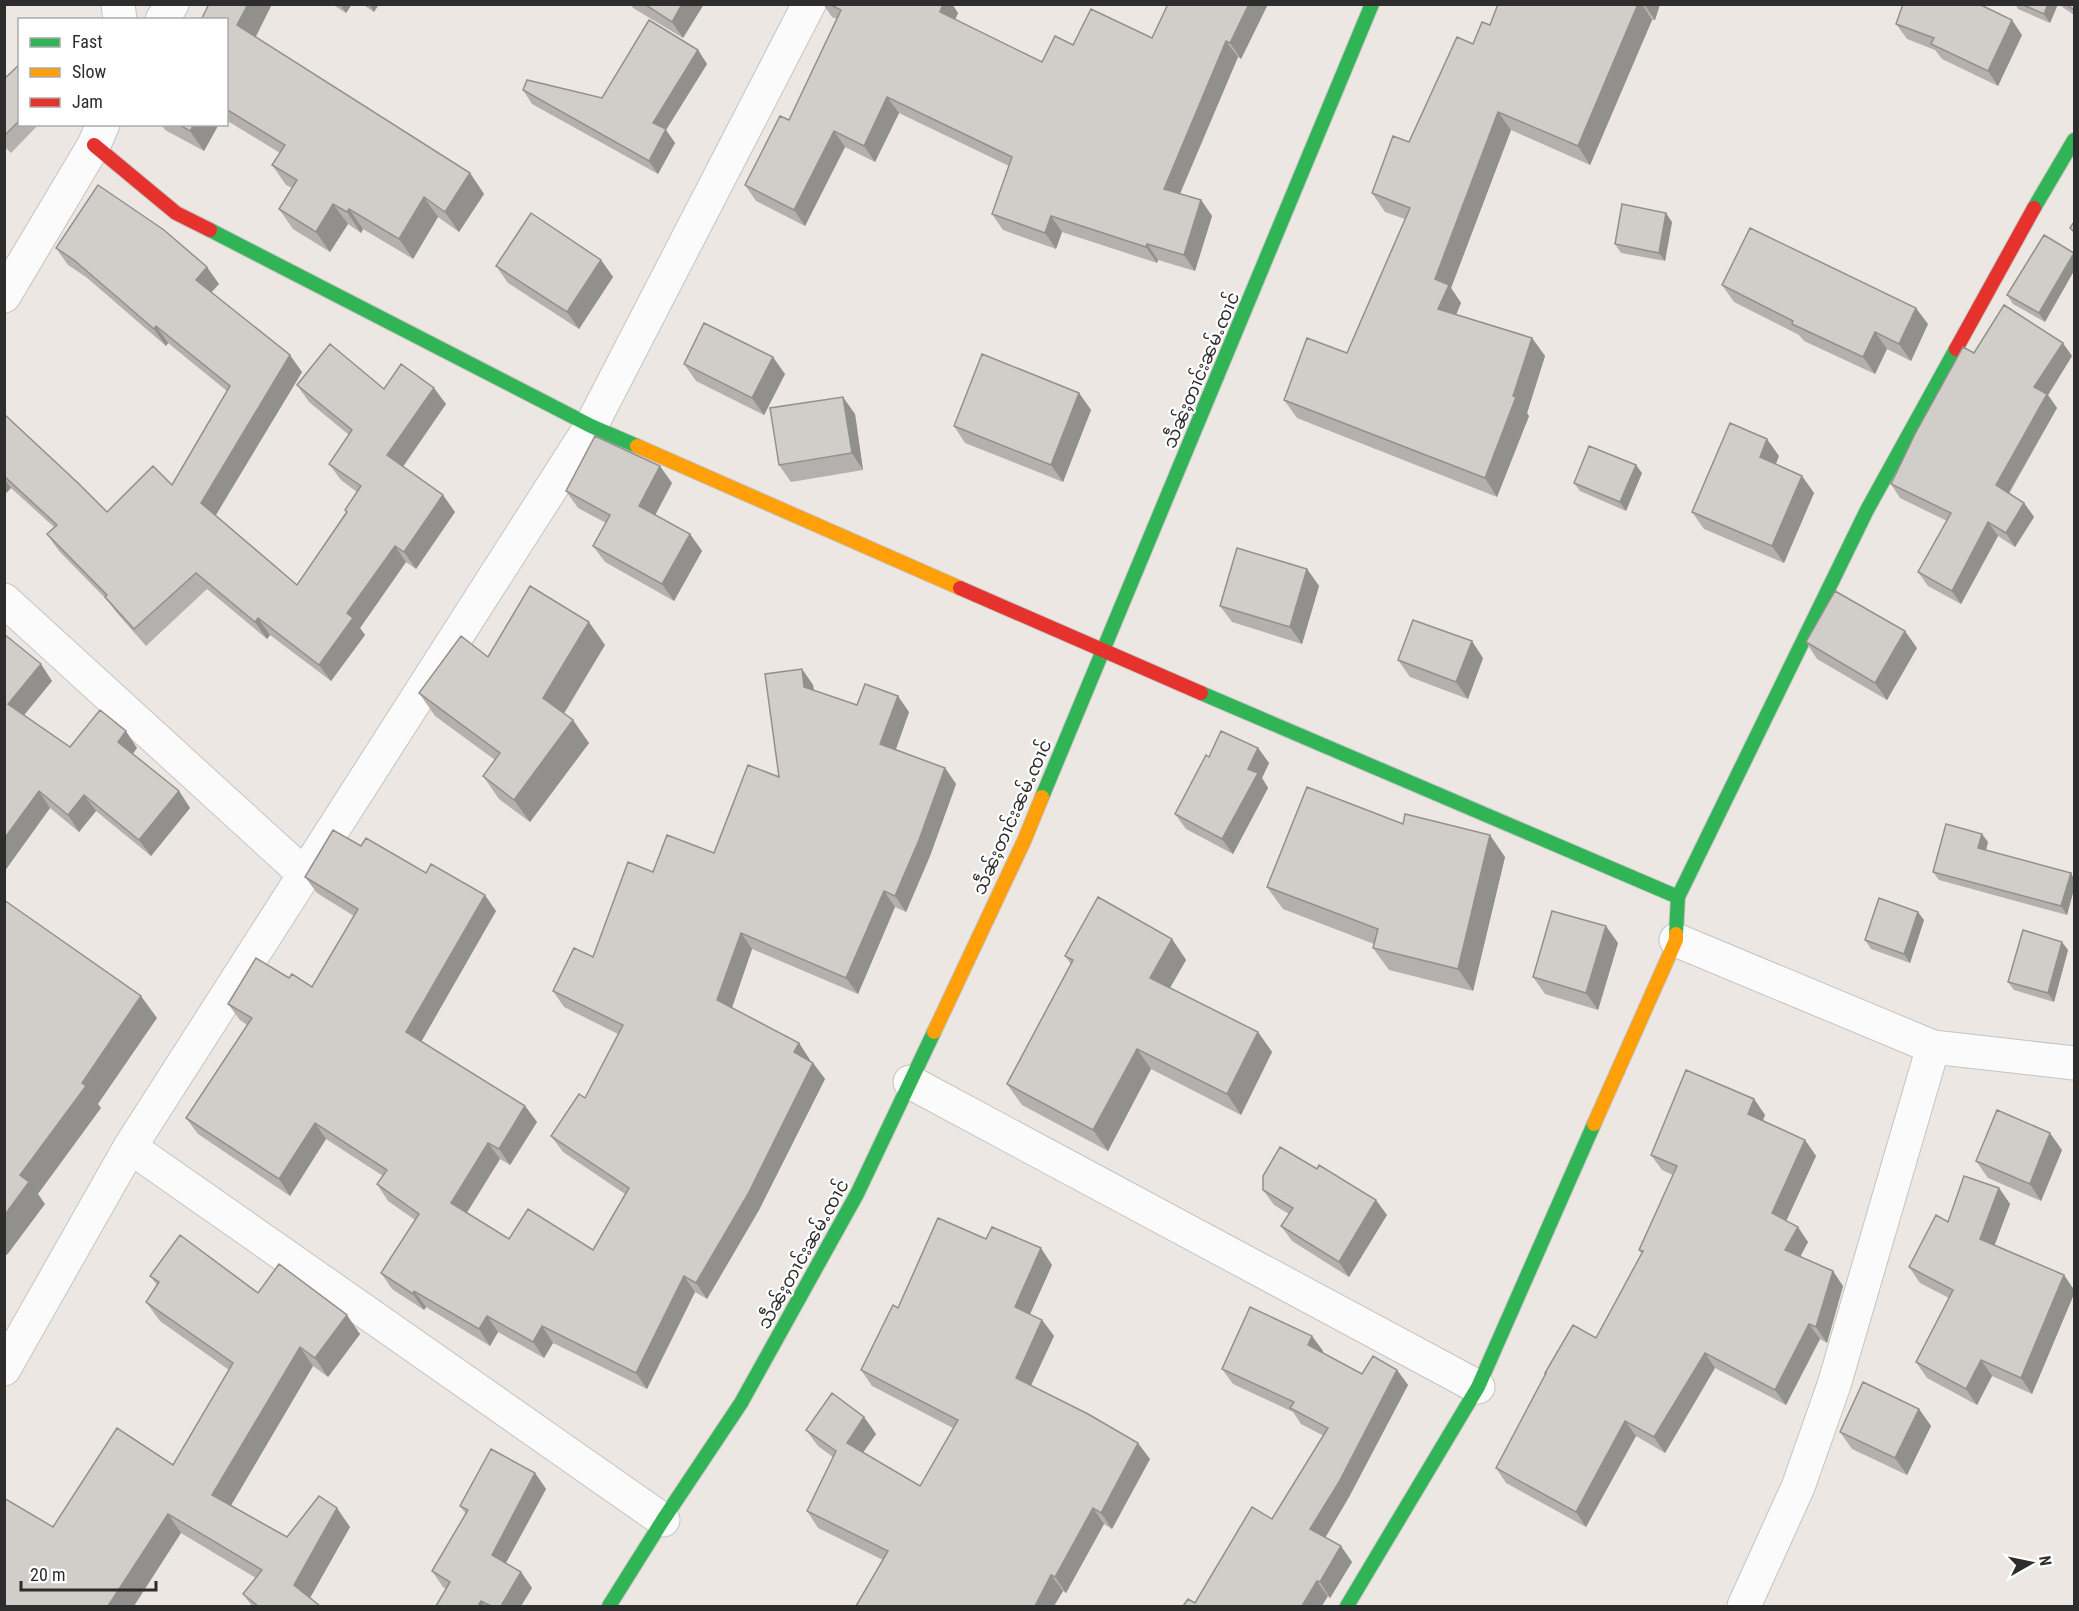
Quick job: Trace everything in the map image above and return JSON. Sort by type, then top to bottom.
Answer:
[{"type":"main road","name":"သဵၼ်ႈတၢင်းၼမ်ႉၸၢင်","points":[[609,1606],[741,1403],[857,1194],[910,1083],[1024,841],[1372,4]]},
{"type":"main road","points":[[99,135],[176,213],[591,426],[1103,651],[1678,897]]},
{"type":"main road","points":[[1347,1606],[1478,1388],[1676,940],[1678,897],[1867,510],[2041,195],[2074,140]]},
{"type":"street","points":[[163,18],[172,4]]},
{"type":"street","points":[[4,1370],[130,1148],[591,426],[809,4]]},
{"type":"street","points":[[4,296],[99,135]]},
{"type":"street","points":[[4,600],[304,874]]},
{"type":"street","points":[[1676,940],[1934,1047],[2074,1063]]},
{"type":"street","points":[[1744,1606],[1798,1487],[1834,1385],[1934,1047]]},
{"type":"street","points":[[910,1083],[1478,1388]]},
{"type":"street","points":[[130,1148],[663,1520]]},
{"type":"building","points":[[209,4],[248,4],[237,25],[470,173],[445,212],[424,197],[399,239],[349,209],[347,212],[333,204],[316,232],[279,209],[297,180],[272,165],[285,145],[228,110],[228,18],[202,18]]},
{"type":"building","points":[[644,4],[682,4],[672,22]]},
{"type":"building","points":[[829,4],[943,4],[940,12],[1042,62],[1055,36],[1073,45],[1091,9],[1152,38],[1168,4],[1249,4],[1230,43],[1226,41],[1164,189],[1201,200],[1184,255],[1147,244],[1146,247],[1051,216],[1045,233],[992,214],[1012,157],[887,97],[864,146],[834,131],[794,210],[745,185],[780,116],[789,120],[841,10]]},
{"type":"building","points":[[1498,4],[1638,4],[1578,146],[1498,112],[1435,279],[1449,285],[1438,309],[1532,338],[1513,396],[1516,397],[1485,478],[1284,400],[1307,338],[1347,353],[1410,208],[1372,193],[1393,136],[1409,142],[1457,37],[1473,44],[1482,22],[1490,25]]},
{"type":"building","points":[[1903,4],[1979,4],[2012,20],[1988,71],[1931,44],[1934,38],[1896,24]]},
{"type":"building","points":[[2021,4],[2048,4],[2044,14]]},
{"type":"building","points":[[2066,4],[2074,4],[2074,10]]},
{"type":"building","points":[[649,20],[698,50],[653,123],[666,129],[649,161],[523,90],[527,80],[602,98]]},
{"type":"building","points":[[18,66],[18,122],[4,136],[4,79]]},
{"type":"building","points":[[181,126],[193,126],[190,131]]},
{"type":"building","points":[[98,185],[164,230],[207,267],[196,280],[290,355],[201,503],[297,585],[347,512],[345,510],[361,486],[329,464],[352,430],[297,385],[330,344],[384,389],[401,364],[434,388],[387,455],[443,495],[404,552],[395,546],[347,613],[353,618],[319,665],[258,618],[255,622],[196,573],[134,629],[105,597],[107,595],[47,534],[57,525],[4,476],[4,414],[107,512],[153,466],[172,485],[230,386],[156,326],[154,329],[74,260],[56,248]]},
{"type":"building","points":[[1622,204],[1666,213],[1659,253],[1615,244]]},
{"type":"building","points":[[531,213],[601,260],[567,312],[496,266]]},
{"type":"building","points":[[1750,228],[1916,308],[1899,344],[1875,332],[1863,357],[1792,324],[1793,321],[1722,285]]},
{"type":"building","points":[[2044,235],[2074,253],[2039,313],[2007,295]]},
{"type":"building","points":[[2004,305],[2063,343],[2034,387],[2047,394],[1996,485],[2024,503],[2006,533],[1988,522],[1952,591],[1918,572],[1951,513],[1891,484],[1915,434],[1963,347],[1974,353]]},
{"type":"building","points":[[704,323],[773,357],[752,398],[684,364]]},
{"type":"building","points":[[982,354],[1079,393],[1051,465],[954,426]]},
{"type":"building","points":[[843,397],[852,453],[779,465],[770,408]]},
{"type":"building","points":[[1730,423],[1767,439],[1760,457],[1802,476],[1772,546],[1692,512]]},
{"type":"building","points":[[595,436],[660,466],[639,506],[690,534],[662,584],[593,546],[610,515],[566,491]]},
{"type":"building","points":[[1589,446],[1636,465],[1620,502],[1574,483]]},
{"type":"building","points":[[1237,548],[1307,569],[1290,627],[1220,606]]},
{"type":"building","points":[[530,586],[589,622],[543,698],[573,720],[514,800],[483,776],[500,753],[419,693],[461,636],[488,657]]},
{"type":"building","points":[[1835,591],[1905,631],[1875,683],[1806,642]]},
{"type":"building","points":[[1413,620],[1472,641],[1456,682],[1398,660]]},
{"type":"building","points":[[4,634],[41,664],[8,704],[70,747],[100,710],[126,731],[118,742],[179,791],[139,840],[84,795],[68,815],[39,791],[4,839]]},
{"type":"building","points":[[802,669],[804,687],[857,705],[865,684],[898,696],[880,744],[945,768],[919,840],[895,896],[884,891],[846,978],[741,933],[717,1000],[799,1043],[794,1052],[813,1063],[748,1194],[696,1283],[684,1276],[636,1373],[542,1326],[533,1342],[487,1316],[479,1329],[414,1291],[413,1294],[381,1273],[419,1214],[377,1184],[387,1170],[315,1123],[279,1179],[186,1118],[252,1018],[228,1004],[256,958],[289,978],[292,974],[312,987],[358,909],[305,877],[333,830],[361,846],[366,838],[426,873],[431,864],[485,895],[406,1032],[525,1106],[499,1149],[488,1143],[451,1203],[509,1239],[528,1209],[593,1250],[629,1188],[551,1136],[579,1094],[585,1098],[623,1025],[553,991],[574,948],[593,957],[628,862],[653,872],[667,835],[714,853],[748,765],[779,777],[765,674]]},
{"type":"building","points":[[1221,731],[1258,748],[1248,769],[1258,773],[1222,839],[1175,814],[1206,755],[1209,757]]},
{"type":"building","points":[[1307,787],[1403,824],[1405,814],[1490,835],[1458,969],[1373,948],[1378,929],[1267,887]]},
{"type":"building","points":[[1946,824],[1982,834],[1978,848],[2071,873],[2061,906],[1933,872]]},
{"type":"building","points":[[1098,897],[1172,939],[1150,978],[1258,1032],[1227,1094],[1137,1049],[1093,1130],[1007,1084],[1073,960],[1065,956]]},
{"type":"building","points":[[1879,898],[1918,912],[1904,954],[1865,940]]},
{"type":"building","points":[[4,900],[141,996],[82,1083],[86,1086],[20,1175],[29,1182],[4,1216]]},
{"type":"building","points":[[1552,911],[1606,926],[1586,993],[1533,977]]},
{"type":"building","points":[[2023,930],[2062,942],[2048,993],[2008,982]]},
{"type":"building","points":[[1686,1070],[1754,1099],[1748,1114],[1805,1140],[1772,1213],[1798,1227],[1785,1250],[1833,1271],[1816,1327],[1809,1324],[1775,1390],[1705,1353],[1654,1437],[1625,1421],[1576,1512],[1496,1468],[1545,1373],[1573,1325],[1596,1338],[1643,1251],[1639,1250],[1677,1166],[1651,1155]]},
{"type":"building","points":[[1997,1110],[2050,1133],[2030,1184],[1976,1161]]},
{"type":"building","points":[[1280,1147],[1317,1169],[1319,1165],[1376,1200],[1339,1262],[1281,1226],[1293,1208],[1263,1190],[1263,1176]]},
{"type":"building","points":[[1964,1176],[1999,1188],[1980,1239],[2064,1275],[2021,1378],[1981,1360],[1966,1389],[1916,1362],[1953,1290],[1909,1267],[1936,1215],[1948,1222]]},
{"type":"building","points":[[938,1218],[986,1239],[992,1227],[1041,1248],[1015,1307],[1042,1320],[1016,1378],[1088,1414],[1138,1443],[1101,1513],[1093,1508],[1055,1577],[1051,1575],[1035,1606],[856,1606],[888,1551],[807,1511],[836,1451],[806,1430],[832,1393],[864,1417],[847,1443],[920,1486],[958,1420],[861,1370],[893,1305],[898,1308]]},
{"type":"building","points":[[180,1235],[258,1293],[279,1264],[347,1315],[315,1358],[300,1347],[212,1495],[287,1537],[319,1496],[337,1508],[294,1585],[320,1606],[258,1606],[243,1594],[262,1570],[168,1514],[108,1606],[4,1606],[4,1498],[53,1527],[117,1428],[173,1465],[233,1363],[146,1302],[159,1282],[150,1276]]},
{"type":"building","points":[[1250,1307],[1312,1336],[1308,1345],[1362,1374],[1373,1356],[1397,1370],[1339,1482],[1310,1529],[1341,1546],[1320,1582],[1317,1581],[1302,1606],[1183,1606],[1188,1599],[1195,1603],[1252,1507],[1272,1519],[1328,1428],[1290,1408],[1294,1402],[1222,1369]]},
{"type":"building","points":[[1863,1382],[1919,1409],[1895,1458],[1840,1432]]},
{"type":"building","points":[[491,1449],[535,1473],[492,1555],[521,1572],[501,1606],[491,1606],[481,1601],[478,1606],[436,1606],[450,1582],[432,1571],[468,1510],[460,1506]]},
{"type":"traffic: fast","points":[[1042,797],[1372,4]]},
{"type":"traffic: fast","points":[[2034,208],[2074,140]]},
{"type":"traffic: fast","points":[[210,230],[591,426],[637,446]]},
{"type":"traffic: fast","points":[[1676,934],[1678,897],[1867,510],[1956,349]]},
{"type":"traffic: fast","points":[[1201,693],[1678,897]]},
{"type":"traffic: fast","points":[[609,1606],[741,1403],[857,1194],[934,1032]]},
{"type":"traffic: fast","points":[[1347,1606],[1478,1387],[1594,1124]]},
{"type":"traffic: slow","points":[[637,446],[960,588]]},
{"type":"traffic: slow","points":[[934,1032],[1024,841],[1042,797]]},
{"type":"traffic: slow","points":[[1594,1124],[1676,940],[1676,934]]},
{"type":"traffic: jam","points":[[94,145],[176,213],[210,230]]},
{"type":"traffic: jam","points":[[1956,349],[2034,208]]},
{"type":"traffic: jam","points":[[960,588],[1201,693]]}]
